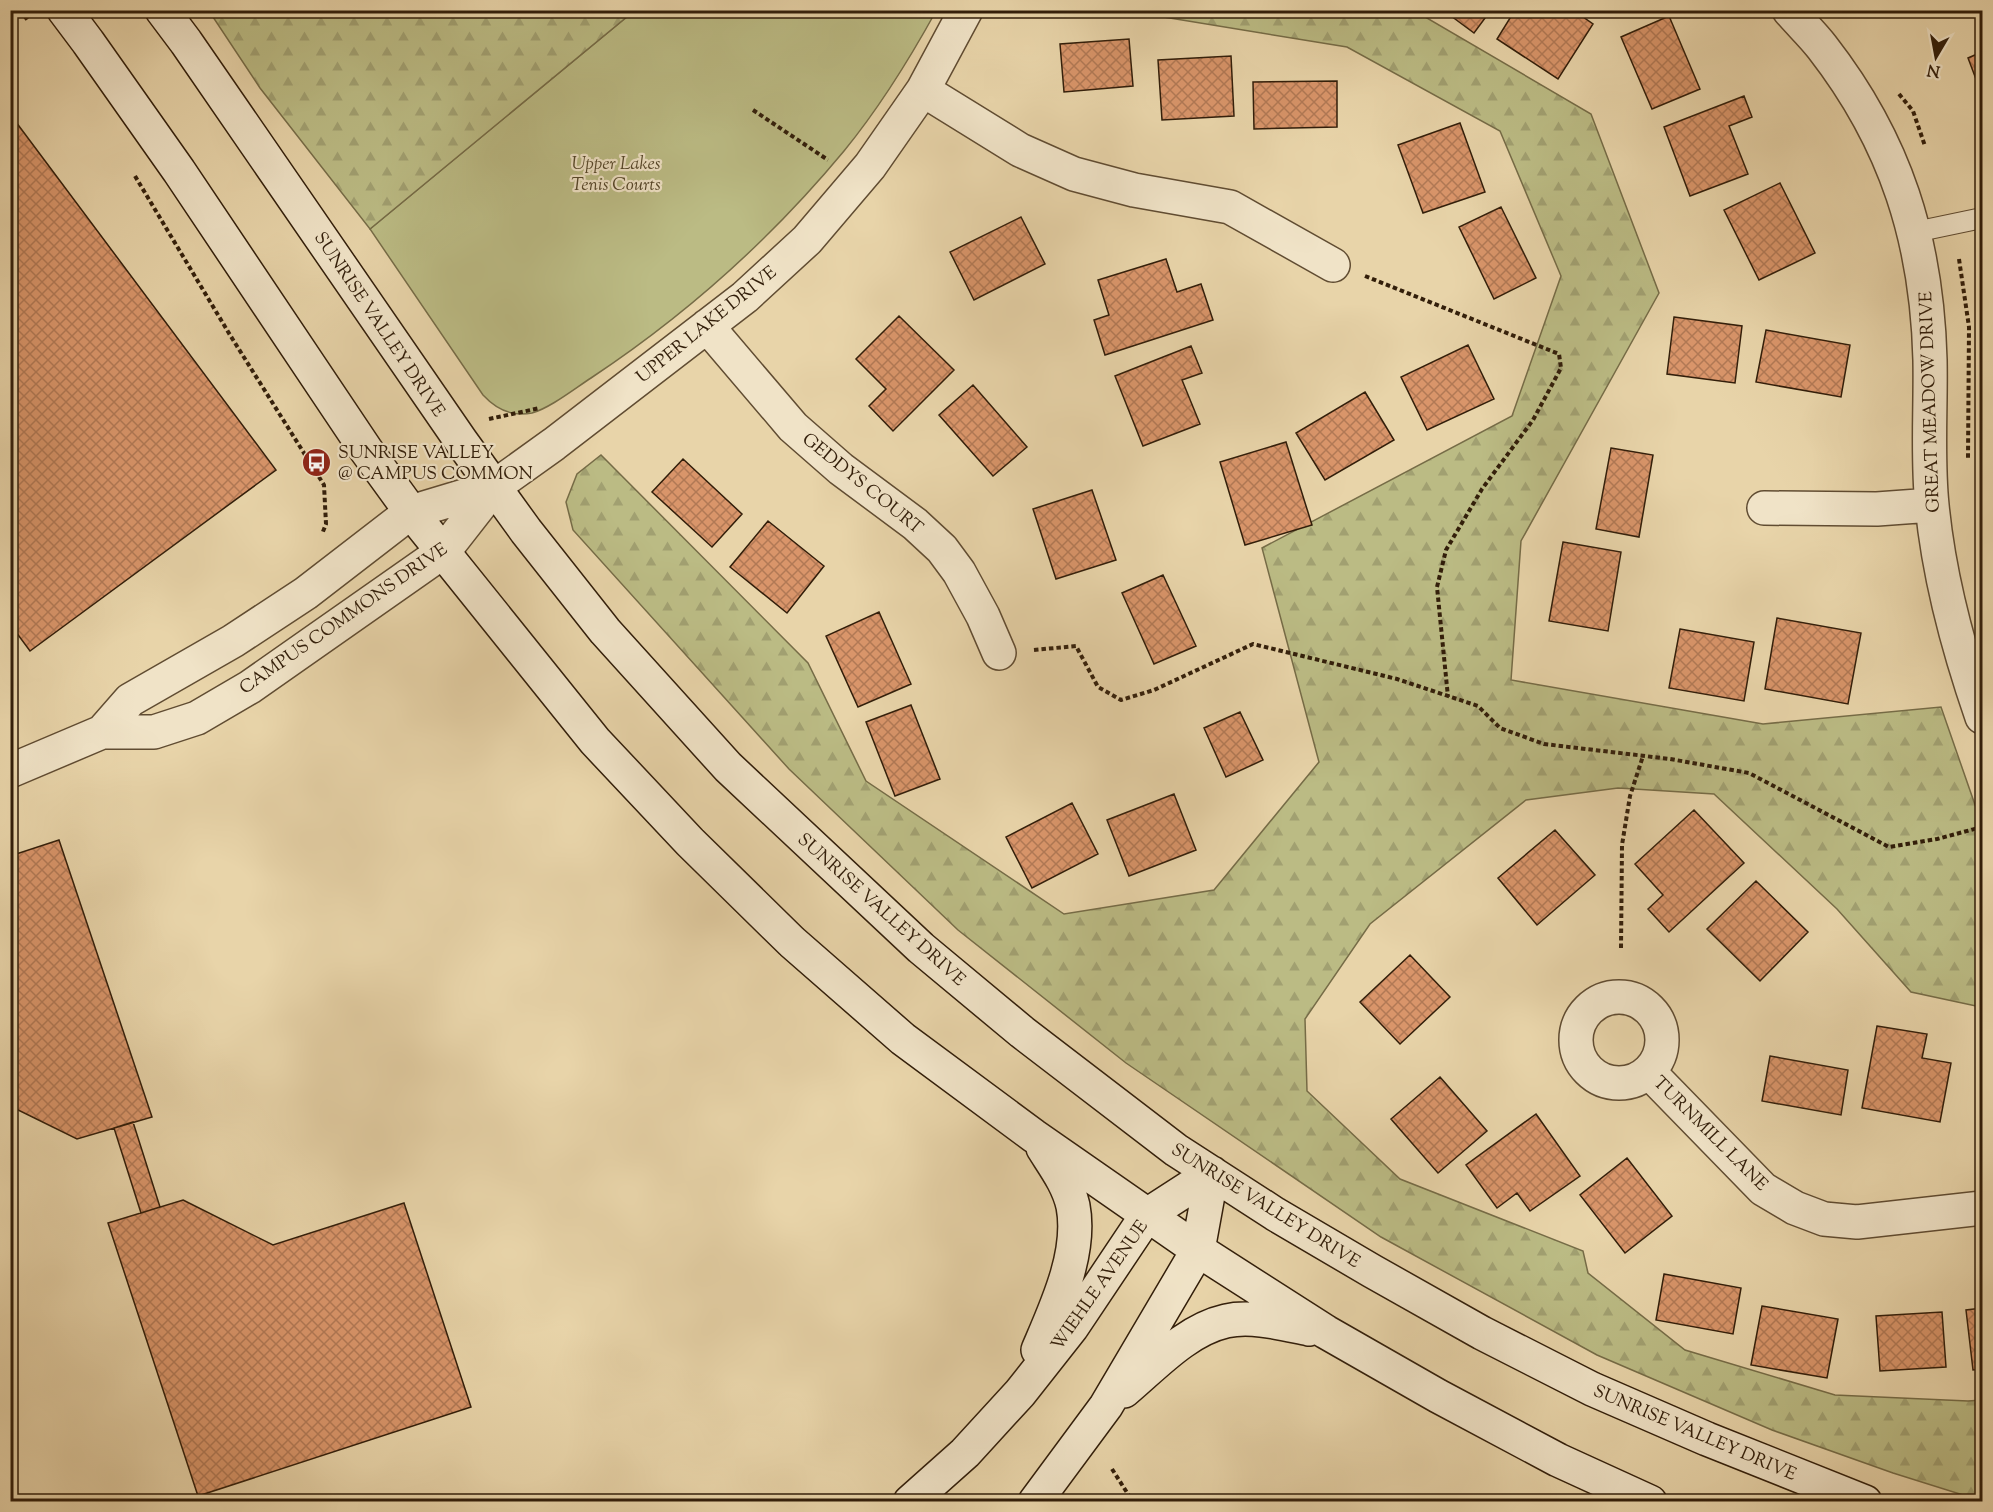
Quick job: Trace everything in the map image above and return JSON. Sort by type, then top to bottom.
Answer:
[{"type":"main road","points":[[64,10],[179,171],[366,450],[411,512],[595,741],[699,851],[792,942],[903,1039],[1034,1136],[1198,1250],[1326,1332],[1438,1396],[1558,1460],[1650,1502]]},
{"type":"main road","name":"SUNRISE VALLEY DRIVE","points":[[162,10],[494,487],[605,631],[744,783],[904,933],[1100,1094],[1176,1150],[1275,1214],[1482,1333],[1592,1389],[1707,1439],[1865,1502]]},
{"type":"main road","name":"UPPER LAKE DRIVE","points":[[494,487],[554,444],[745,297],[807,240],[870,166],[923,90],[966,10]]},
{"type":"main road","name":"GREAT MEADOW DRIVE","points":[[1789,10],[1822,47],[1862,105],[1894,168],[1915,232],[1926,303],[1930,359],[1929,476],[1941,571],[1963,661],[1983,717]]},
{"type":"main road","points":[[923,90],[1020,150],[1074,174],[1134,190],[1230,207],[1333,265]]},
{"type":"main road","name":"GEDDYS COURT","points":[[707,326],[793,427],[841,469],[915,524],[942,549],[959,572],[999,654]]},
{"type":"main road","name":"CAMPUS COMMONS DRIVE","points":[[102,732],[130,700],[234,641],[306,593],[411,512],[494,487]]},
{"type":"main road","name":"CAMPUS COMMONS DRIVE","points":[[10,771],[102,732],[154,732],[197,718],[250,687],[444,551],[494,487]]},
{"type":"main road","points":[[1764,508],[1877,509],[1932,505]]},
{"type":"main road","name":"TURNMILL LANE","points":[[1649,1072],[1763,1189],[1796,1208],[1824,1219],[1857,1222],[1983,1208]]},
{"type":"main road","points":[[1020,1393],[1059,1301],[1070,1263],[1074,1233],[1073,1207],[1064,1182],[1034,1136]]},
{"type":"main road","points":[[1035,1502],[1106,1406],[1198,1250],[1212,1173]]},
{"type":"main road","name":"WIEHLE AVENUE","points":[[910,1502],[965,1453],[1020,1393],[1072,1327],[1147,1215],[1212,1173]]},
{"type":"main road","points":[[1106,1406],[1172,1350],[1201,1330],[1227,1321],[1268,1320],[1326,1332]]},
{"type":"lane","points":[[1915,232],[1983,218]]},
{"type":"path","points":[[20,10],[34,29]]},
{"type":"path","points":[[753,110],[831,162],[825,170]]},
{"type":"path","points":[[132,171],[230,335],[324,485],[326,524],[322,534]]},
{"type":"path","points":[[1333,265],[1400,289],[1559,354],[1561,368],[1533,420],[1482,489],[1446,550],[1437,587],[1448,696]]},
{"type":"path","points":[[488,419],[546,407]]},
{"type":"path","points":[[999,654],[1076,646],[1098,687],[1121,700],[1154,690],[1253,644],[1397,679],[1478,706],[1500,728],[1544,744],[1642,756],[1749,773],[1889,847],[1937,839],[1983,827]]},
{"type":"path","points":[[1621,948],[1622,844],[1630,796],[1642,756]]},
{"type":"path","points":[[1112,1469],[1133,1502]]},
{"type":"green space","points":[[209,11],[634,11],[370,229],[260,88]]},
{"type":"green space","name":"Upper Lakes Tenis Courts","points":[[634,11],[936,11],[893,83],[844,151],[757,245],[694,302],[591,378],[539,411],[525,414],[512,413],[499,408],[483,395],[370,229]]},
{"type":"green space","points":[[1127,11],[1415,11],[1591,114],[1659,293],[1521,541],[1511,680],[1763,724],[1941,707],[1982,825],[1982,1005],[1976,1006],[1911,992],[1837,909],[1714,794],[1618,788],[1526,800],[1370,924],[1305,1019],[1307,1091],[1400,1179],[1583,1251],[1588,1273],[1685,1350],[1835,1395],[1982,1400],[1982,1501],[1893,1473],[1772,1430],[1597,1355],[1381,1237],[1126,1063],[958,930],[789,769],[573,530],[566,502],[577,474],[601,455],[808,663],[866,781],[1064,914],[1214,890],[1319,762],[1262,548],[1512,416],[1561,276],[1500,131],[1347,47]]},
{"type":"building","points":[[1443,10],[1491,10],[1474,33]]},
{"type":"building","points":[[1515,10],[1573,10],[1593,24],[1558,79],[1497,39]]},
{"type":"building","points":[[1669,16],[1700,89],[1652,109],[1621,37]]},
{"type":"building","points":[[1129,39],[1133,86],[1064,92],[1060,44]]},
{"type":"building","points":[[1982,52],[1982,95],[1968,58]]},
{"type":"building","points":[[1231,56],[1234,116],[1162,120],[1158,60]]},
{"type":"building","points":[[1337,81],[1337,127],[1254,129],[1253,82]]},
{"type":"building","points":[[1744,96],[1752,117],[1729,126],[1748,174],[1690,196],[1664,127]]},
{"type":"building","points":[[10,114],[276,470],[30,651],[10,624]]},
{"type":"building","points":[[1460,123],[1485,192],[1423,213],[1398,145]]},
{"type":"building","points":[[1780,183],[1815,253],[1759,280],[1724,210]]},
{"type":"building","points":[[1501,207],[1536,278],[1494,299],[1459,227]]},
{"type":"building","points":[[1021,217],[1045,264],[974,300],[950,252]]},
{"type":"building","points":[[1166,259],[1177,292],[1201,284],[1213,320],[1105,355],[1094,320],[1109,315],[1098,280]]},
{"type":"building","points":[[899,316],[954,370],[893,431],[869,406],[886,389],[856,359]]},
{"type":"building","points":[[1674,317],[1742,326],[1735,383],[1667,374]]},
{"type":"building","points":[[1766,330],[1850,345],[1841,397],[1756,382]]},
{"type":"building","points":[[1468,345],[1494,399],[1427,430],[1401,377]]},
{"type":"building","points":[[1191,346],[1202,373],[1182,380],[1200,424],[1143,446],[1115,376]]},
{"type":"building","points":[[973,385],[1027,447],[993,476],[939,415]]},
{"type":"building","points":[[1365,392],[1394,440],[1325,480],[1296,433]]},
{"type":"building","points":[[1286,442],[1312,525],[1245,545],[1220,462]]},
{"type":"building","points":[[1611,448],[1653,455],[1639,537],[1596,529]]},
{"type":"building","points":[[683,459],[742,514],[712,547],[652,492]]},
{"type":"building","points":[[1092,490],[1116,560],[1056,579],[1033,509]]},
{"type":"building","points":[[768,521],[824,566],[787,613],[730,567]]},
{"type":"building","points":[[1563,542],[1621,552],[1608,631],[1549,621]]},
{"type":"building","points":[[1163,575],[1196,646],[1154,664],[1122,593]]},
{"type":"building","points":[[879,612],[911,684],[858,707],[826,636]]},
{"type":"building","points":[[1777,618],[1861,633],[1848,704],[1765,689]]},
{"type":"building","points":[[1680,629],[1754,642],[1744,701],[1669,688]]},
{"type":"building","points":[[911,705],[940,779],[895,796],[866,722]]},
{"type":"building","points":[[1240,712],[1263,760],[1226,777],[1204,728]]},
{"type":"building","points":[[1174,794],[1196,850],[1129,876],[1107,820]]},
{"type":"building","points":[[1072,803],[1098,854],[1032,888],[1006,837]]},
{"type":"building","points":[[1694,810],[1744,863],[1669,932],[1648,909],[1663,895],[1635,864]]},
{"type":"building","points":[[1555,830],[1595,875],[1537,925],[1498,878]]},
{"type":"building","points":[[59,840],[152,1117],[77,1139],[10,1106],[10,856]]},
{"type":"building","points":[[1756,881],[1808,932],[1760,981],[1707,929]]},
{"type":"building","points":[[1410,955],[1450,997],[1400,1044],[1360,1002]]},
{"type":"building","points":[[1877,1026],[1927,1034],[1922,1058],[1951,1063],[1940,1122],[1862,1108]]},
{"type":"building","points":[[1770,1056],[1848,1070],[1841,1115],[1762,1101]]},
{"type":"building","points":[[1440,1077],[1487,1131],[1438,1173],[1391,1119]]},
{"type":"building","points":[[1536,1114],[1580,1176],[1530,1211],[1517,1193],[1497,1208],[1466,1165]]},
{"type":"building","points":[[133,1122],[160,1207],[141,1213],[114,1128]]},
{"type":"building","points":[[1627,1158],[1672,1216],[1625,1253],[1580,1195]]},
{"type":"building","points":[[183,1200],[273,1245],[404,1203],[471,1407],[198,1496],[108,1223]]},
{"type":"building","points":[[1664,1274],[1741,1288],[1733,1334],[1656,1320]]},
{"type":"building","points":[[1762,1306],[1838,1319],[1827,1378],[1751,1365]]},
{"type":"building","points":[[1982,1308],[1982,1369],[1973,1370],[1966,1310]]},
{"type":"building","points":[[1942,1312],[1946,1367],[1880,1371],[1876,1316]]},
{"type":"place","name":"SUNRISE VALLEY @ CAMPUS COMMON","points":[[317,462]]}]
